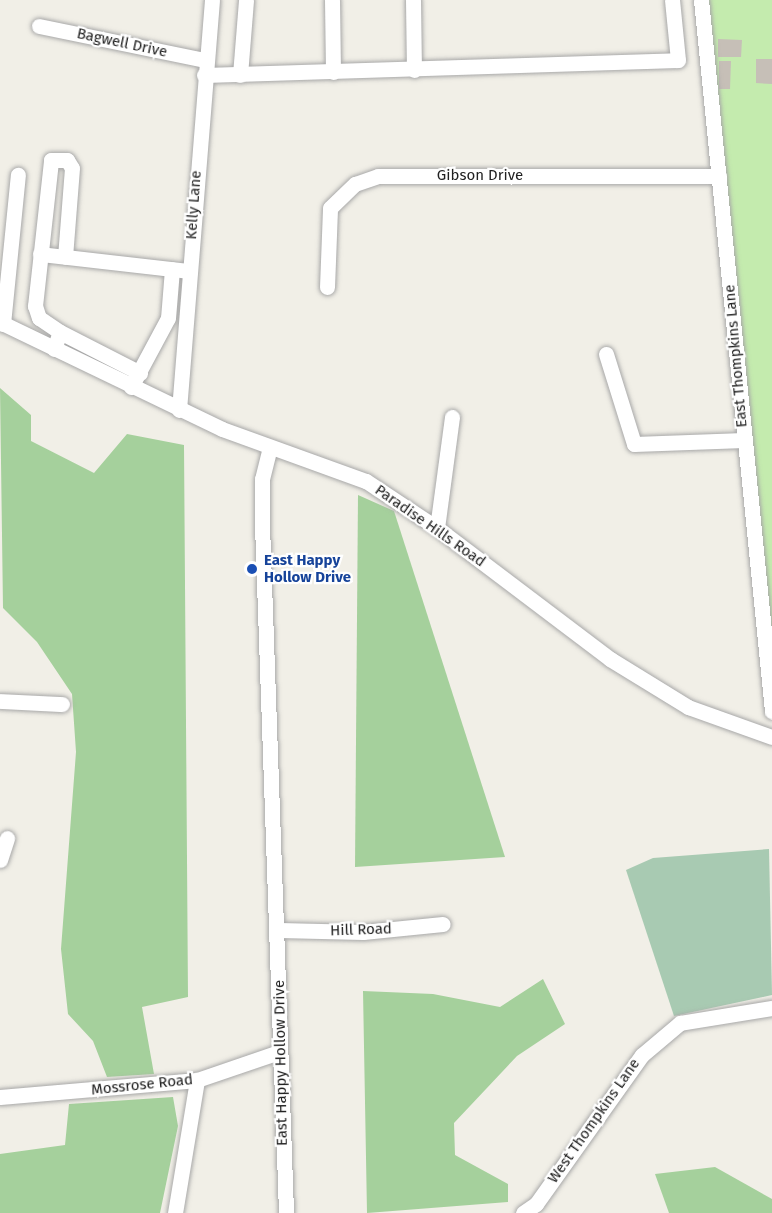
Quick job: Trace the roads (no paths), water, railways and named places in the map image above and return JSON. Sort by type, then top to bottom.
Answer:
[{"type":"street","name":"Kelly Lane","points":[[179,410],[212,0]]},
{"type":"street","points":[[240,75],[246,0]]},
{"type":"street","points":[[332,0],[333,72]]},
{"type":"street","points":[[412,0],[414,70]]},
{"type":"street","name":"Bagwell Drive","points":[[39,26],[240,75],[678,60],[672,0]]},
{"type":"street","name":"East Thompkins Lane","points":[[701,0],[772,711]]},
{"type":"street","points":[[65,257],[72,168],[67,160],[49,162],[36,313],[60,332],[140,373]]},
{"type":"street","points":[[2,323],[18,175]]},
{"type":"street","name":"Gibson Drive","points":[[327,287],[330,208],[355,184],[378,176],[719,176]]},
{"type":"street","points":[[40,254],[189,271]]},
{"type":"street","points":[[131,387],[168,318],[172,269]]},
{"type":"street","name":"Paradise Hills Road","points":[[2,323],[179,410],[270,447],[366,481],[437,528],[609,659],[688,706],[772,737]]},
{"type":"street","points":[[54,349],[60,332]]},
{"type":"street","points":[[96,369],[103,354]]},
{"type":"street","points":[[606,354],[634,444],[744,440]]},
{"type":"street","points":[[437,528],[452,417]]},
{"type":"street","name":"East Happy Hollow Drive","points":[[270,447],[262,479],[262,525],[279,930],[279,1052],[286,1213]]},
{"type":"street","points":[[0,701],[62,704]]},
{"type":"street","points":[[0,860],[7,838]]},
{"type":"street","name":"Hill Road","points":[[279,930],[363,932],[443,924]]},
{"type":"street","name":"West Thompkins Lane","points":[[523,1213],[536,1204],[642,1055],[680,1023],[772,1008]]},
{"type":"street","name":"Mossrose Road","points":[[0,1097],[197,1080],[279,1052]]},
{"type":"street","points":[[176,1213],[197,1080]]},
{"type":"place","name":"East Happy Hollow Drive","points":[[252,569]]}]
